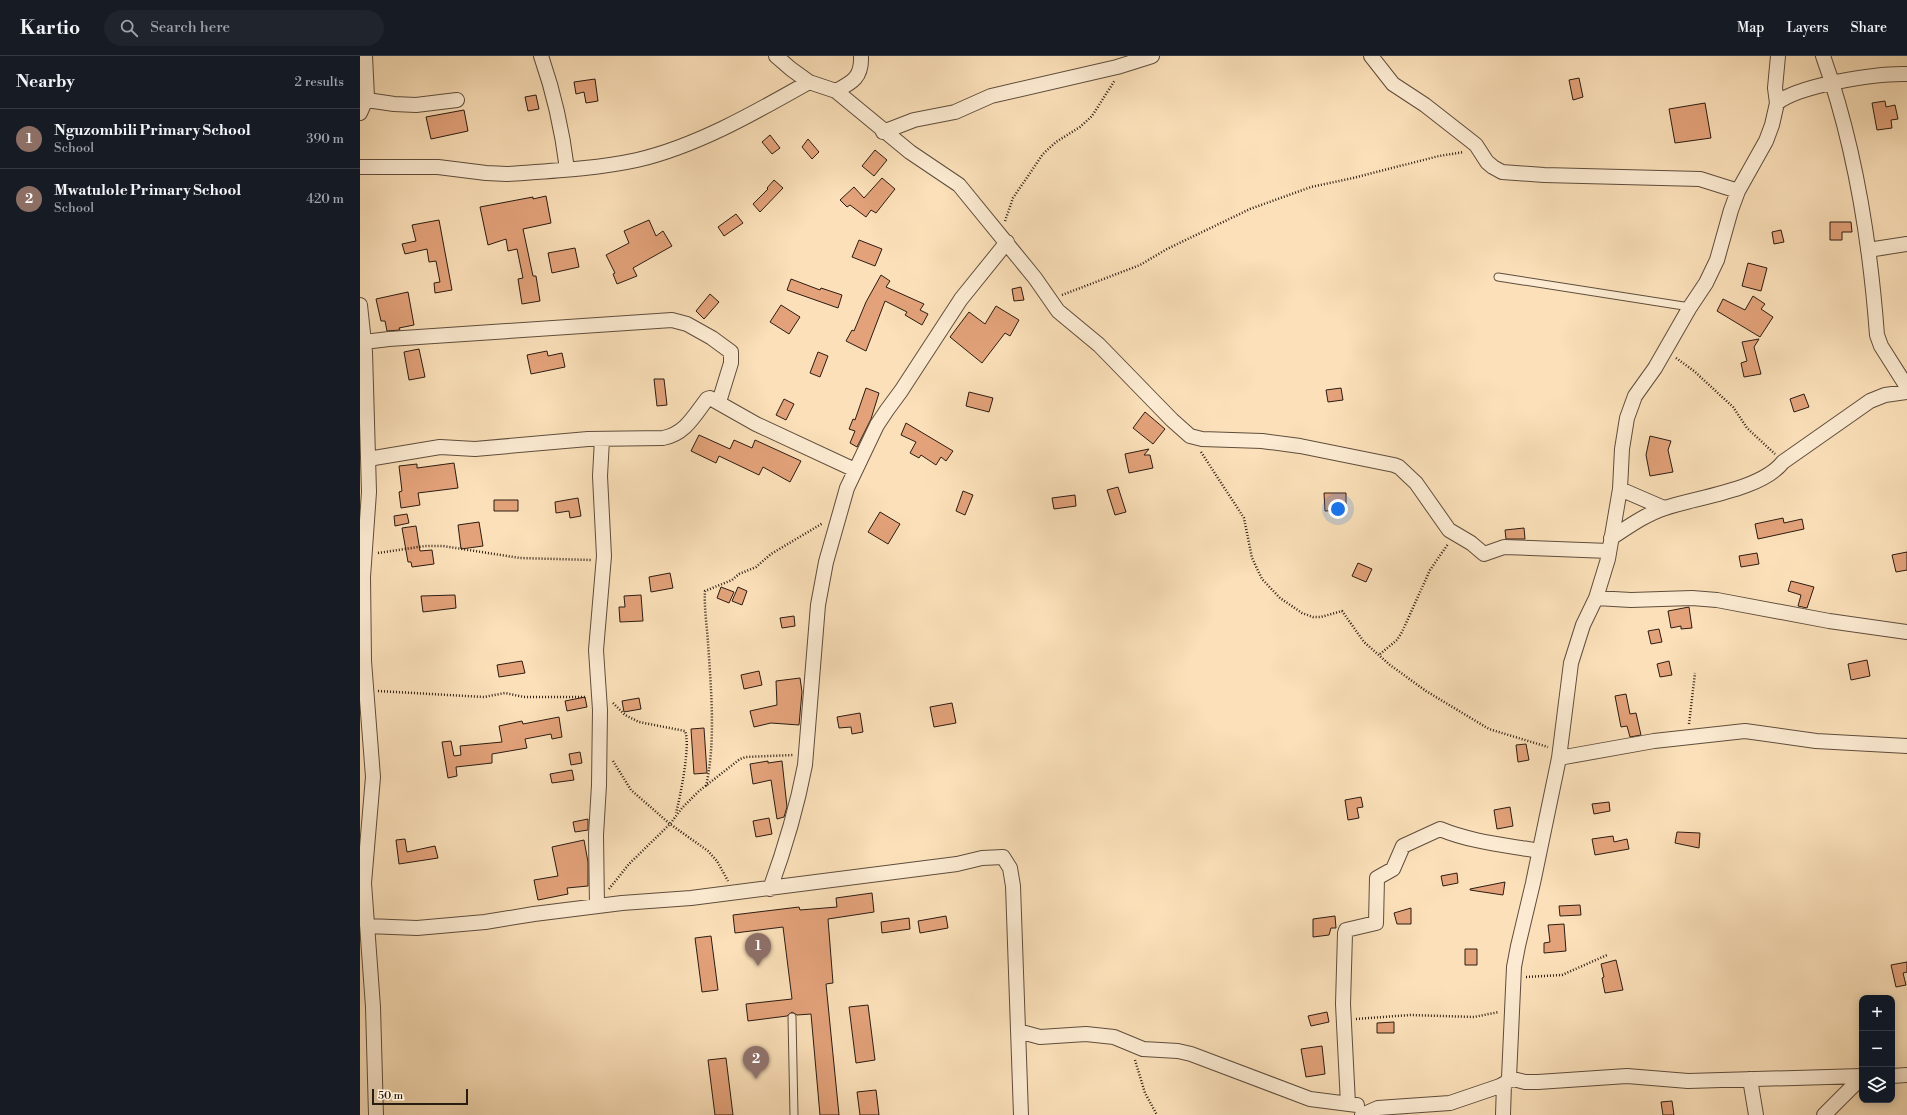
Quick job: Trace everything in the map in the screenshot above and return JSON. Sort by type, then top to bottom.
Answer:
[{"type":"street","points":[[360,113],[367,100],[365,56]]},
{"type":"street","points":[[541,56],[558,109],[567,169]]},
{"type":"street","points":[[776,56],[791,69],[810,82],[836,91],[883,132],[929,166],[954,180],[1035,278],[1058,311],[1099,345],[1172,420],[1190,436],[1202,440],[1262,441],[1300,446],[1399,467],[1416,483],[1448,530],[1471,543],[1484,554],[1504,547],[1610,544],[1664,508],[1741,487],[1777,471],[1783,462],[1870,401],[1907,388],[1881,346],[1877,335],[1868,250],[1849,141],[1833,84],[1823,56]]},
{"type":"street","points":[[836,91],[853,82],[857,77],[862,67],[861,56]]},
{"type":"street","points":[[883,132],[914,120],[955,112],[991,96],[1123,65],[1152,56]]},
{"type":"street","points":[[1371,56],[1393,84],[1425,105],[1476,144],[1483,158],[1492,167],[1512,173],[1654,179],[1695,179],[1738,191]]},
{"type":"street","points":[[1503,1115],[1518,946],[1533,883],[1559,754],[1573,655],[1583,625],[1596,598],[1610,544],[1620,488],[1622,449],[1627,418],[1635,396],[1666,350],[1690,307],[1706,283],[1717,260],[1738,191],[1766,141],[1772,125],[1777,103],[1775,76],[1778,56]]},
{"type":"street","points":[[1777,103],[1785,96],[1798,91],[1875,75],[1907,74]]},
{"type":"street","points":[[360,167],[438,167],[507,174],[613,164],[651,156],[704,136],[759,110],[810,82]]},
{"type":"street","points":[[367,100],[416,105],[457,100]]},
{"type":"street","points":[[770,889],[785,846],[801,785],[806,754],[818,606],[823,576],[847,488],[877,425],[961,299],[1004,239]]},
{"type":"street","points":[[1868,250],[1907,244]]},
{"type":"street","points":[[360,305],[369,492],[361,577],[366,691],[366,755],[373,777],[362,903],[367,926],[373,1008],[376,1115],[366,1115]]},
{"type":"street","points":[[362,337],[389,339],[524,331],[654,320],[677,321],[687,324],[712,338],[731,352],[731,363],[719,402]]},
{"type":"street","points":[[368,459],[434,448],[475,449],[602,439],[669,437],[684,429],[708,398],[711,398],[756,424],[855,470]]},
{"type":"street","points":[[597,903],[596,834],[599,785],[600,690],[596,650],[603,564],[600,476],[602,439]]},
{"type":"street","points":[[1620,488],[1664,508]]},
{"type":"street","points":[[1596,598],[1631,600],[1692,598],[1716,600],[1828,621],[1907,632]]},
{"type":"street","points":[[1559,754],[1745,731],[1816,741],[1907,746]]},
{"type":"street","points":[[1348,1104],[1344,1021],[1345,932],[1375,924],[1377,917],[1376,879],[1393,869],[1403,846],[1440,829],[1452,834],[1485,842],[1539,851]]},
{"type":"street","points":[[367,926],[432,927],[485,922],[597,903],[770,889],[957,864],[993,857],[1003,857],[1010,868],[1013,886],[1021,1115]]},
{"type":"street","points":[[1018,1031],[1040,1037],[1086,1034],[1114,1037],[1144,1049],[1178,1051],[1191,1054],[1310,1099],[1378,1108],[1450,1103],[1506,1081],[1538,1082],[1627,1076],[1688,1081],[1859,1076]]},
{"type":"street","points":[[1895,1076],[1907,1075]]},
{"type":"street","points":[[1824,1115],[1859,1079]]},
{"type":"street","points":[[1750,1080],[1756,1115]]},
{"type":"street","points":[[1362,1115],[1378,1108]]},
{"type":"lane","points":[[1498,277],[1690,307]]},
{"type":"lane","points":[[792,1017],[794,1115]]},
{"type":"path","points":[[1004,239],[1009,206],[1043,154],[1056,142],[1080,127],[1092,116],[1114,84],[1123,65]]},
{"type":"path","points":[[1049,300],[1140,265],[1167,249],[1250,209],[1311,187],[1451,153],[1466,152],[1483,158]]},
{"type":"path","points":[[1666,350],[1694,371],[1728,402],[1747,428],[1783,462]]},
{"type":"path","points":[[1190,436],[1244,518],[1252,558],[1262,579],[1280,598],[1302,613],[1313,616],[1321,616],[1342,611],[1364,642],[1380,654],[1390,665],[1426,691],[1489,729],[1559,754]]},
{"type":"path","points":[[706,786],[710,766],[711,715],[705,591],[732,580],[739,574],[756,567],[771,554],[839,514]]},
{"type":"path","points":[[1380,654],[1397,640],[1430,570],[1455,534]]},
{"type":"path","points":[[364,555],[425,546],[443,546],[520,558],[591,560],[603,564]]},
{"type":"path","points":[[1687,737],[1695,673]]},
{"type":"path","points":[[366,691],[484,697],[497,693],[531,697],[600,690],[619,711],[639,722],[682,729],[686,733],[687,741],[681,796],[675,816]]},
{"type":"path","points":[[597,903],[615,884],[642,850],[670,824],[682,808],[706,786],[742,758],[806,754]]},
{"type":"path","points":[[612,759],[631,790],[670,824],[708,850],[717,861],[734,893]]},
{"type":"path","points":[[1514,978],[1562,974],[1607,955]]},
{"type":"path","points":[[1344,1021],[1410,1015],[1474,1016],[1513,1009]]},
{"type":"path","points":[[1131,1044],[1145,1093],[1157,1115]]},
{"type":"building","points":[[1579,78],[1583,97],[1573,100],[1569,80]]},
{"type":"building","points":[[595,79],[598,101],[586,103],[584,92],[576,94],[574,82]]},
{"type":"building","points":[[536,95],[539,109],[528,111],[525,97]]},
{"type":"building","points":[[1885,101],[1886,107],[1895,105],[1898,119],[1891,120],[1892,128],[1877,130],[1872,103]]},
{"type":"building","points":[[1705,103],[1711,138],[1675,143],[1669,109]]},
{"type":"building","points":[[464,110],[468,131],[431,139],[426,117]]},
{"type":"building","points":[[770,135],[780,148],[772,154],[762,142]]},
{"type":"building","points":[[808,139],[819,152],[812,159],[802,147]]},
{"type":"building","points":[[875,150],[887,160],[874,176],[862,166]]},
{"type":"building","points":[[882,178],[895,189],[876,213],[871,210],[866,217],[850,205],[847,207],[840,200],[854,187],[864,198]]},
{"type":"building","points":[[774,180],[783,188],[760,212],[753,204],[768,189],[767,188]]},
{"type":"building","points":[[546,196],[551,223],[523,229],[533,276],[536,276],[540,301],[522,304],[518,279],[523,278],[517,249],[508,251],[506,239],[488,245],[480,207]]},
{"type":"building","points":[[736,214],[743,223],[724,236],[718,227]]},
{"type":"building","points":[[439,220],[452,290],[435,293],[434,283],[440,282],[436,261],[429,262],[427,249],[405,254],[402,244],[416,241],[412,225]]},
{"type":"building","points":[[649,220],[656,236],[663,231],[672,246],[633,268],[637,276],[617,284],[613,274],[615,273],[606,255],[629,243],[624,231]]},
{"type":"building","points":[[1830,222],[1851,222],[1852,232],[1842,232],[1842,240],[1830,240]]},
{"type":"building","points":[[1781,230],[1784,242],[1774,244],[1772,232]]},
{"type":"building","points":[[859,240],[882,249],[875,266],[852,257]]},
{"type":"building","points":[[575,248],[579,267],[552,273],[548,253]]},
{"type":"building","points":[[1748,263],[1767,268],[1761,291],[1742,286]]},
{"type":"building","points":[[881,275],[890,281],[886,287],[924,304],[920,310],[928,314],[922,325],[905,315],[907,312],[885,301],[866,351],[846,341],[852,330],[854,331],[866,302]]},
{"type":"building","points":[[791,279],[820,290],[821,288],[842,295],[838,308],[787,290]]},
{"type":"building","points":[[1021,287],[1024,300],[1014,301],[1012,289]]},
{"type":"building","points":[[408,292],[414,325],[399,328],[400,330],[387,331],[385,321],[381,321],[376,299]]},
{"type":"building","points":[[710,294],[719,302],[704,319],[696,311]]},
{"type":"building","points":[[1753,296],[1765,304],[1761,309],[1773,317],[1760,337],[1717,311],[1723,299],[1745,310]]},
{"type":"building","points":[[781,305],[800,317],[789,334],[770,322]]},
{"type":"building","points":[[996,306],[1019,320],[1010,336],[1005,333],[982,363],[950,337],[969,312],[985,324]]},
{"type":"building","points":[[1759,339],[1754,347],[1761,374],[1744,377],[1741,363],[1747,361],[1742,342]]},
{"type":"building","points":[[419,349],[425,377],[409,380],[404,352]]},
{"type":"building","points":[[547,351],[548,356],[562,353],[565,367],[531,374],[527,355]]},
{"type":"building","points":[[818,352],[828,356],[820,377],[810,373]]},
{"type":"building","points":[[654,379],[664,379],[667,405],[657,406]]},
{"type":"building","points":[[866,388],[879,393],[871,419],[857,447],[850,443],[855,431],[849,429],[853,419],[855,420]]},
{"type":"building","points":[[1341,388],[1343,400],[1328,402],[1326,390]]},
{"type":"building","points":[[969,392],[993,398],[989,412],[966,406]]},
{"type":"building","points":[[1804,394],[1809,407],[1794,412],[1790,399]]},
{"type":"building","points":[[784,399],[794,404],[786,420],[776,415]]},
{"type":"building","points":[[1145,412],[1165,429],[1153,444],[1133,428]]},
{"type":"building","points":[[906,423],[953,451],[946,461],[941,457],[936,465],[921,455],[919,458],[910,453],[916,442],[901,435]]},
{"type":"building","points":[[699,435],[730,449],[734,440],[752,448],[755,440],[801,461],[790,482],[763,467],[759,475],[719,456],[716,463],[691,451]]},
{"type":"building","points":[[1650,436],[1671,441],[1668,450],[1673,472],[1650,476],[1646,455]]},
{"type":"building","points":[[1149,449],[1144,455],[1150,455],[1153,468],[1129,473],[1125,454]]},
{"type":"building","points":[[454,463],[458,488],[418,493],[420,505],[401,508],[399,492],[402,491],[399,466],[417,464],[417,468]]},
{"type":"building","points":[[1118,487],[1126,512],[1115,515],[1107,490]]},
{"type":"building","points":[[963,491],[973,495],[965,515],[956,511]]},
{"type":"building","points":[[1324,493],[1346,493],[1346,510],[1325,511]]},
{"type":"building","points":[[1075,495],[1076,506],[1054,509],[1052,498]]},
{"type":"building","points":[[578,498],[581,516],[570,518],[569,511],[556,513],[555,502]]},
{"type":"building","points":[[494,500],[518,500],[518,511],[494,511]]},
{"type":"building","points":[[880,512],[900,524],[888,544],[868,532]]},
{"type":"building","points":[[407,514],[409,523],[395,526],[394,516]]},
{"type":"building","points":[[1783,518],[1784,523],[1802,519],[1804,529],[1758,539],[1755,524]]},
{"type":"building","points":[[479,522],[483,546],[461,549],[458,525]]},
{"type":"building","points":[[416,526],[420,551],[432,550],[434,564],[412,567],[411,562],[408,562],[402,528]]},
{"type":"building","points":[[1524,528],[1525,539],[1506,539],[1505,530]]},
{"type":"building","points":[[1907,552],[1907,570],[1896,572],[1892,555]]},
{"type":"building","points":[[1757,553],[1759,564],[1741,567],[1739,556]]},
{"type":"building","points":[[1358,563],[1372,569],[1366,582],[1352,576]]},
{"type":"building","points":[[670,573],[673,588],[651,592],[649,577]]},
{"type":"building","points":[[1791,581],[1814,587],[1807,608],[1798,606],[1801,595],[1788,591]]},
{"type":"building","points":[[721,587],[734,592],[729,603],[717,598]]},
{"type":"building","points":[[738,587],[747,591],[742,605],[732,601]]},
{"type":"building","points":[[455,595],[456,608],[423,612],[421,596]]},
{"type":"building","points":[[641,595],[643,621],[620,622],[619,607],[625,607],[624,596]]},
{"type":"building","points":[[1689,607],[1692,628],[1681,629],[1681,626],[1671,628],[1668,611]]},
{"type":"building","points":[[794,616],[795,626],[782,628],[780,618]]},
{"type":"building","points":[[1659,629],[1662,642],[1651,644],[1648,631]]},
{"type":"building","points":[[1867,660],[1870,676],[1851,680],[1848,664]]},
{"type":"building","points":[[522,661],[525,673],[499,677],[497,665]]},
{"type":"building","points":[[1669,661],[1672,675],[1660,677],[1657,664]]},
{"type":"building","points":[[759,671],[762,685],[744,689],[741,675]]},
{"type":"building","points":[[800,678],[802,692],[799,725],[771,723],[754,727],[750,711],[777,705],[776,681]]},
{"type":"building","points":[[1626,694],[1630,714],[1636,713],[1641,735],[1630,737],[1627,726],[1621,727],[1615,696]]},
{"type":"building","points":[[585,697],[587,707],[567,711],[565,701]]},
{"type":"building","points":[[639,698],[641,709],[624,712],[622,701]]},
{"type":"building","points":[[952,703],[956,723],[934,727],[930,707]]},
{"type":"building","points":[[860,713],[863,732],[852,734],[851,727],[839,728],[837,717]]},
{"type":"building","points":[[559,717],[562,737],[552,739],[551,734],[525,739],[527,748],[492,754],[492,763],[456,767],[457,776],[448,778],[442,742],[451,741],[454,756],[461,755],[460,746],[502,742],[499,726],[522,721],[523,724]]},
{"type":"building","points":[[704,728],[707,773],[694,774],[691,729]]},
{"type":"building","points":[[1526,744],[1529,760],[1518,762],[1516,745]]},
{"type":"building","points":[[580,752],[582,763],[571,765],[569,754]]},
{"type":"building","points":[[768,761],[768,763],[782,761],[787,807],[784,817],[777,819],[771,780],[753,784],[750,764]]},
{"type":"building","points":[[572,770],[574,780],[552,783],[550,774]]},
{"type":"building","points":[[1361,797],[1363,807],[1357,808],[1359,818],[1348,820],[1345,800]]},
{"type":"building","points":[[1609,802],[1610,811],[1594,814],[1592,804]]},
{"type":"building","points":[[1510,807],[1513,826],[1497,829],[1494,810]]},
{"type":"building","points":[[769,818],[772,834],[756,837],[753,821]]},
{"type":"building","points":[[588,819],[588,830],[575,832],[573,822]]},
{"type":"building","points":[[1677,832],[1700,833],[1699,848],[1675,843]]},
{"type":"building","points":[[1613,836],[1614,842],[1627,839],[1629,849],[1595,855],[1592,839]]},
{"type":"building","points":[[405,839],[407,852],[435,846],[438,858],[399,864],[396,840]]},
{"type":"building","points":[[584,840],[588,862],[588,886],[567,888],[568,894],[538,900],[534,880],[558,876],[552,847]]},
{"type":"building","points":[[1457,873],[1458,883],[1443,886],[1441,876]]},
{"type":"building","points":[[1505,882],[1503,895],[1470,890],[1470,889]]},
{"type":"building","points":[[872,893],[874,912],[828,919],[833,983],[826,984],[839,1115],[820,1115],[811,1014],[797,1015],[792,1012],[787,1016],[748,1021],[746,1004],[792,999],[783,927],[735,933],[733,915],[799,907],[800,910],[837,907],[836,898]]},
{"type":"building","points":[[1580,905],[1581,915],[1560,916],[1559,906]]},
{"type":"building","points":[[1411,908],[1411,924],[1397,924],[1394,913]]},
{"type":"building","points":[[946,916],[948,928],[920,933],[918,921]]},
{"type":"building","points":[[1335,916],[1336,928],[1331,928],[1329,935],[1313,937],[1313,919]]},
{"type":"building","points":[[909,918],[910,929],[882,933],[881,922]]},
{"type":"building","points":[[1564,924],[1566,951],[1544,953],[1544,943],[1550,942],[1548,925]]},
{"type":"building","points":[[711,936],[718,990],[702,992],[695,938]]},
{"type":"building","points":[[1465,949],[1477,949],[1477,965],[1465,965]]},
{"type":"building","points":[[1616,960],[1623,990],[1605,993],[1601,964]]},
{"type":"building","points":[[1907,962],[1907,972],[1903,973],[1906,985],[1896,987],[1891,965]]},
{"type":"building","points":[[868,1005],[875,1060],[856,1063],[849,1007]]},
{"type":"building","points":[[1327,1012],[1329,1022],[1311,1026],[1308,1016]]},
{"type":"building","points":[[1394,1022],[1394,1033],[1377,1033],[1377,1023]]},
{"type":"building","points":[[1322,1046],[1325,1074],[1306,1077],[1301,1049]]},
{"type":"building","points":[[726,1058],[733,1115],[715,1115],[708,1060]]},
{"type":"building","points":[[876,1090],[879,1115],[860,1115],[857,1092]]},
{"type":"building","points":[[1672,1101],[1674,1115],[1663,1115],[1661,1102]]},
{"type":"place","name":"Nguzombili Primary School","points":[[758,966]]},
{"type":"place","name":"Mwatulole Primary School","points":[[756,1079]]}]
